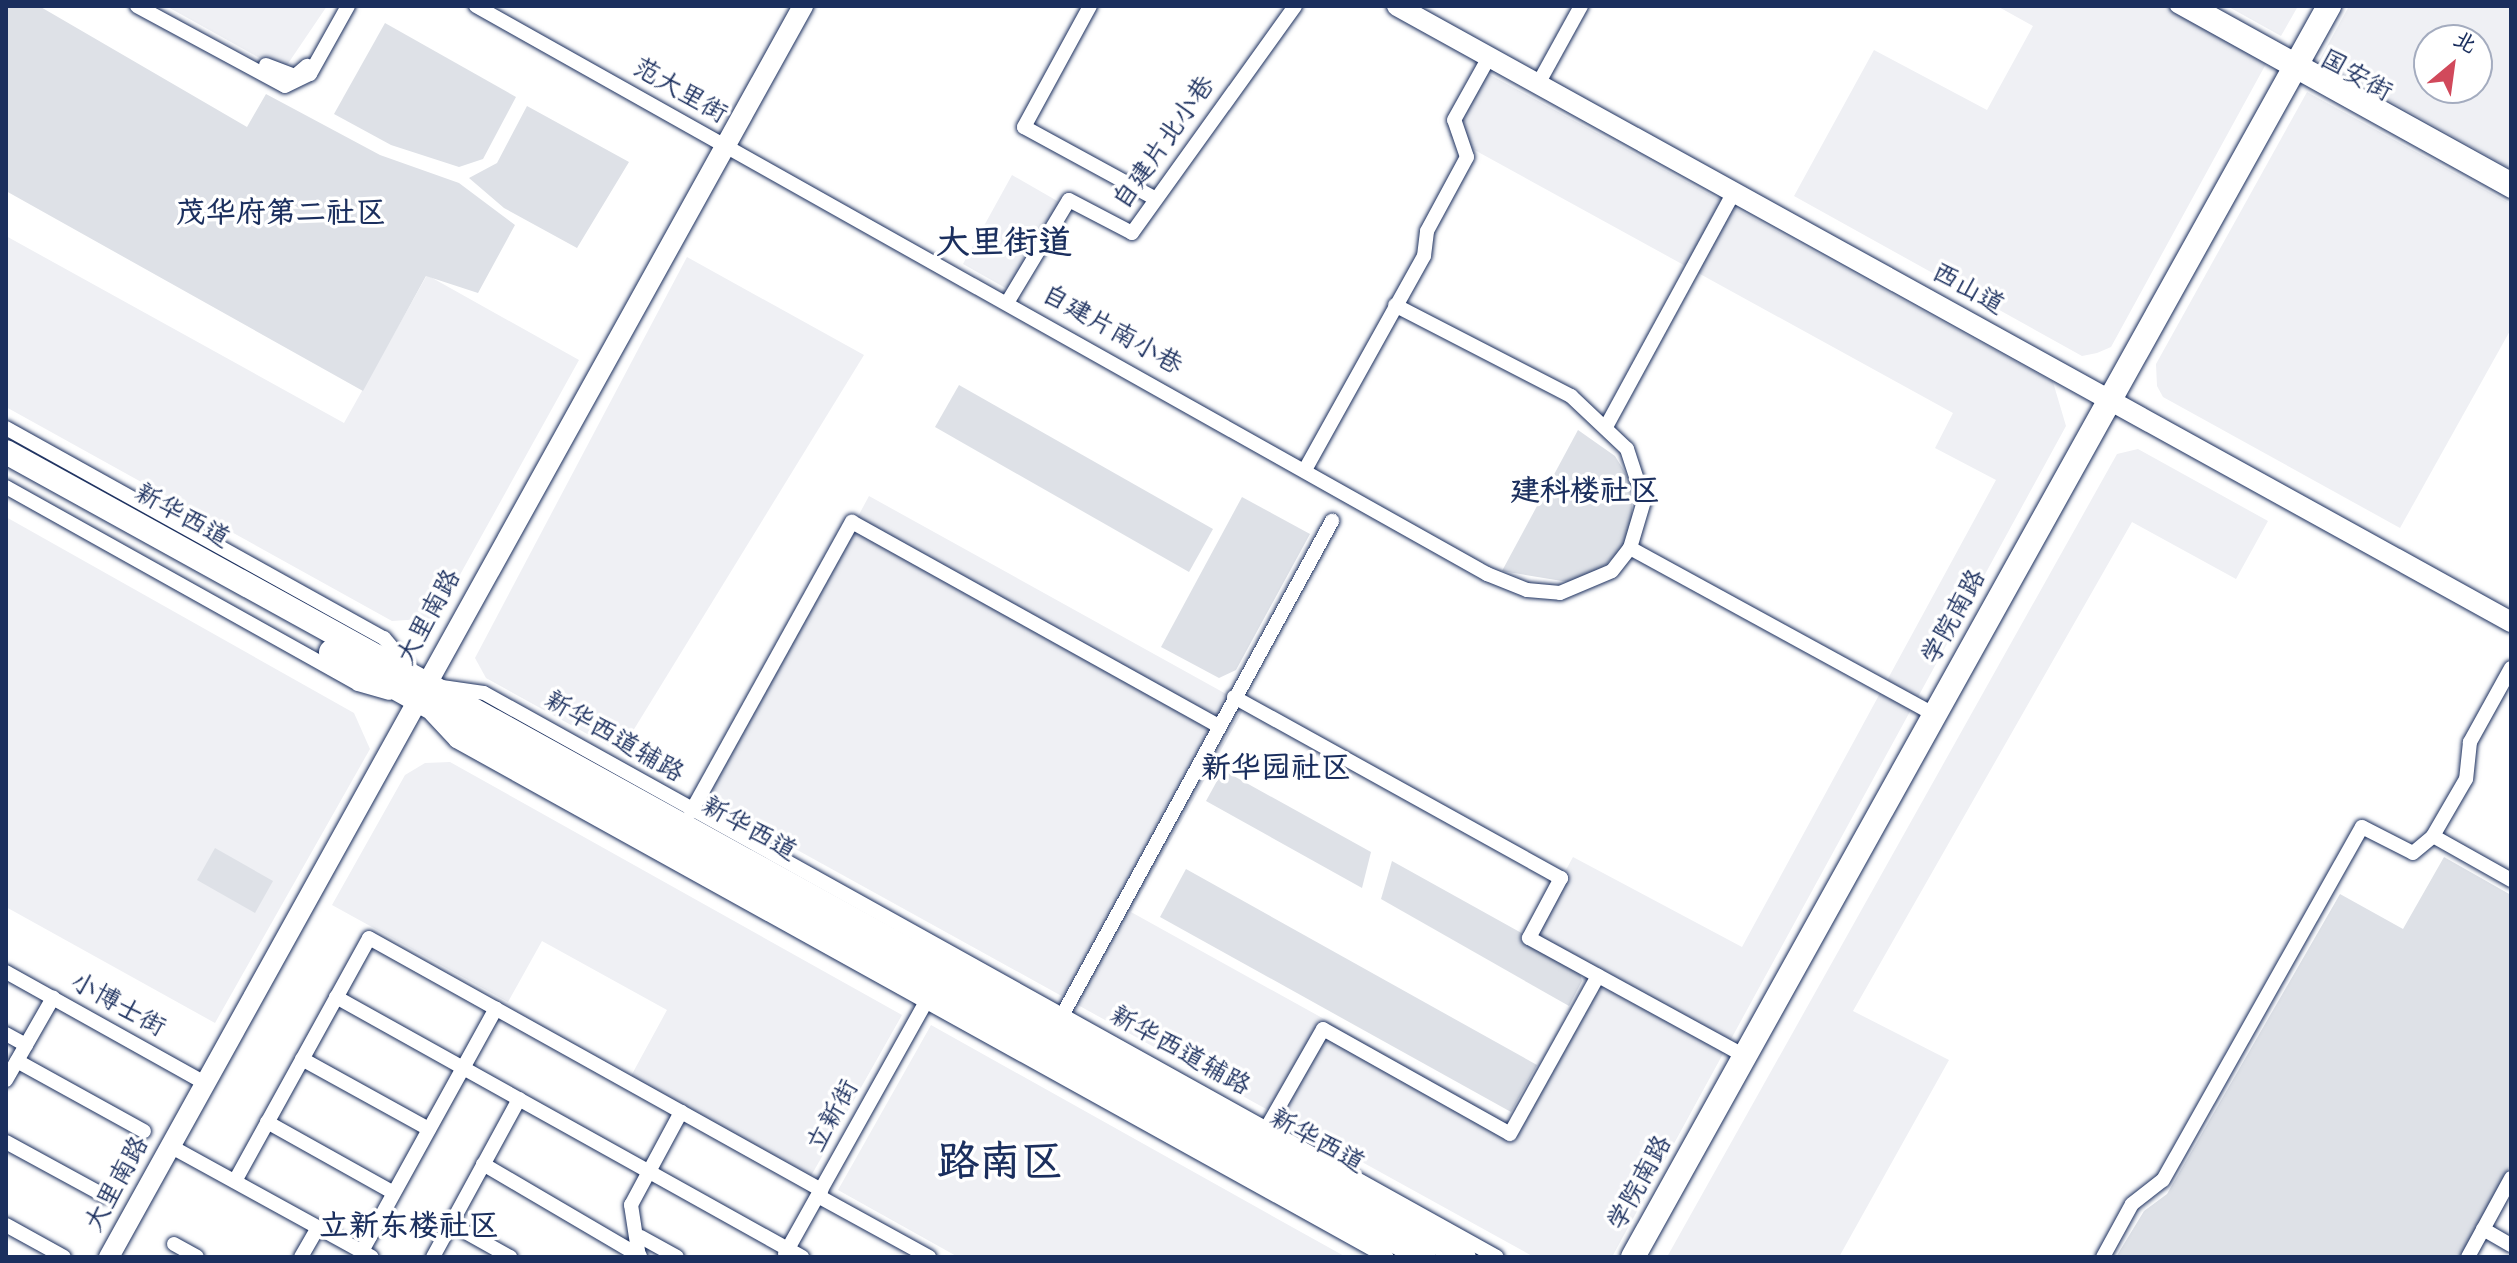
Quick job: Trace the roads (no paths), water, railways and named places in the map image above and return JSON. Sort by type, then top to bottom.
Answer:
[{"type":"main road","name":"学院南路","points":[[1633,1257],[2329,6]]},
{"type":"main road","name":"新华西道","points":[[6,452],[420,692],[1424,1257]]},
{"type":"main road","name":"新华西道","points":[[6,469],[420,692],[1262,1136],[1464,1257]]},
{"type":"street","points":[[137,6],[285,86],[310,74],[348,6]]},
{"type":"street","points":[[154,6],[295,76],[341,6]]},
{"type":"street","name":"范大里街","points":[[462,6],[724,147]]},
{"type":"street","name":"范大里街","points":[[476,6],[724,147]]},
{"type":"street","name":"大里南路","points":[[109,1257],[803,6]]},
{"type":"street","points":[[1090,6],[1024,127],[1154,198]]},
{"type":"street","name":"自建片北小巷","points":[[1007,303],[1069,200],[1132,233],[1154,198],[1295,6]]},
{"type":"street","name":"西山道","points":[[1397,6],[2511,622]]},
{"type":"street","points":[[1538,84],[1581,6]]},
{"type":"street","name":"国安街","points":[[2177,6],[2511,179]]},
{"type":"street","name":"国安街","points":[[2198,6],[2511,191]]},
{"type":"street","points":[[1306,468],[1395,305],[1467,157],[1454,120],[1489,57]]},
{"type":"street","name":"自建片南小巷","points":[[724,147],[1527,590],[1579,589],[1612,571],[1630,548]]},
{"type":"street","points":[[1607,425],[1734,192]]},
{"type":"street","points":[[1395,305],[1571,396],[1607,425],[1642,480],[1644,501],[1630,548],[1935,715]]},
{"type":"street","name":"新华西道辅路","points":[[6,428],[384,638],[456,741],[1387,1257]]},
{"type":"street","name":"新华西道辅路","points":[[6,487],[358,684],[420,692],[484,693],[691,812],[1063,1014],[1262,1136],[1497,1257]]},
{"type":"street","points":[[1063,1014],[1332,521]]},
{"type":"street","points":[[691,812],[852,522],[1218,726]]},
{"type":"street","points":[[2103,1257],[2132,1204],[2163,1180],[2362,827],[2413,853],[2433,836],[2466,779],[2470,742],[2511,668]]},
{"type":"street","points":[[1234,697],[1561,878],[1529,938],[1746,1057]]},
{"type":"street","points":[[2433,836],[2511,880]]},
{"type":"street","points":[[235,1181],[369,938],[681,1112],[929,1257]]},
{"type":"street","name":"小博士街","points":[[6,972],[205,1083]]},
{"type":"street","points":[[1262,1136],[1323,1029],[1510,1134],[1598,976]]},
{"type":"street","points":[[336,997],[649,1172],[786,1253],[802,1257]]},
{"type":"street","points":[[6,1080],[53,998]]},
{"type":"street","name":"立新街","points":[[786,1253],[927,1000]]},
{"type":"street","points":[[170,1146],[367,1254],[394,1193],[496,1008]]},
{"type":"street","points":[[6,1034],[26,1045]]},
{"type":"street","points":[[302,1059],[429,1129]]},
{"type":"street","points":[[17,1061],[144,1131]]},
{"type":"street","points":[[433,1257],[519,1099]]},
{"type":"street","points":[[483,1164],[640,1256],[641,1237],[631,1205],[681,1112]]},
{"type":"street","points":[[267,1122],[394,1193]]},
{"type":"street","points":[[6,1142],[105,1196]]},
{"type":"street","points":[[2468,1257],[2511,1178]]},
{"type":"street","points":[[451,1224],[510,1257]]},
{"type":"street","points":[[6,1225],[64,1257]]},
{"type":"street","points":[[301,1257],[318,1227]]},
{"type":"street","points":[[2483,1229],[2511,1245]]},
{"type":"street","points":[[641,1237],[677,1257]]},
{"type":"street","points":[[174,1244],[197,1257]]},
{"type":"district","name":"茂华府第二社区","points":[[281,217]]},
{"type":"district","name":"大里街道","points":[[1004,247]]},
{"type":"district","name":"建科楼社区","points":[[1585,495]]},
{"type":"district","name":"新华园社区","points":[[1276,772]]},
{"type":"district","name":"路南区","points":[[1000,1167]]},
{"type":"district","name":"立新东楼社区","points":[[409,1230]]}]
